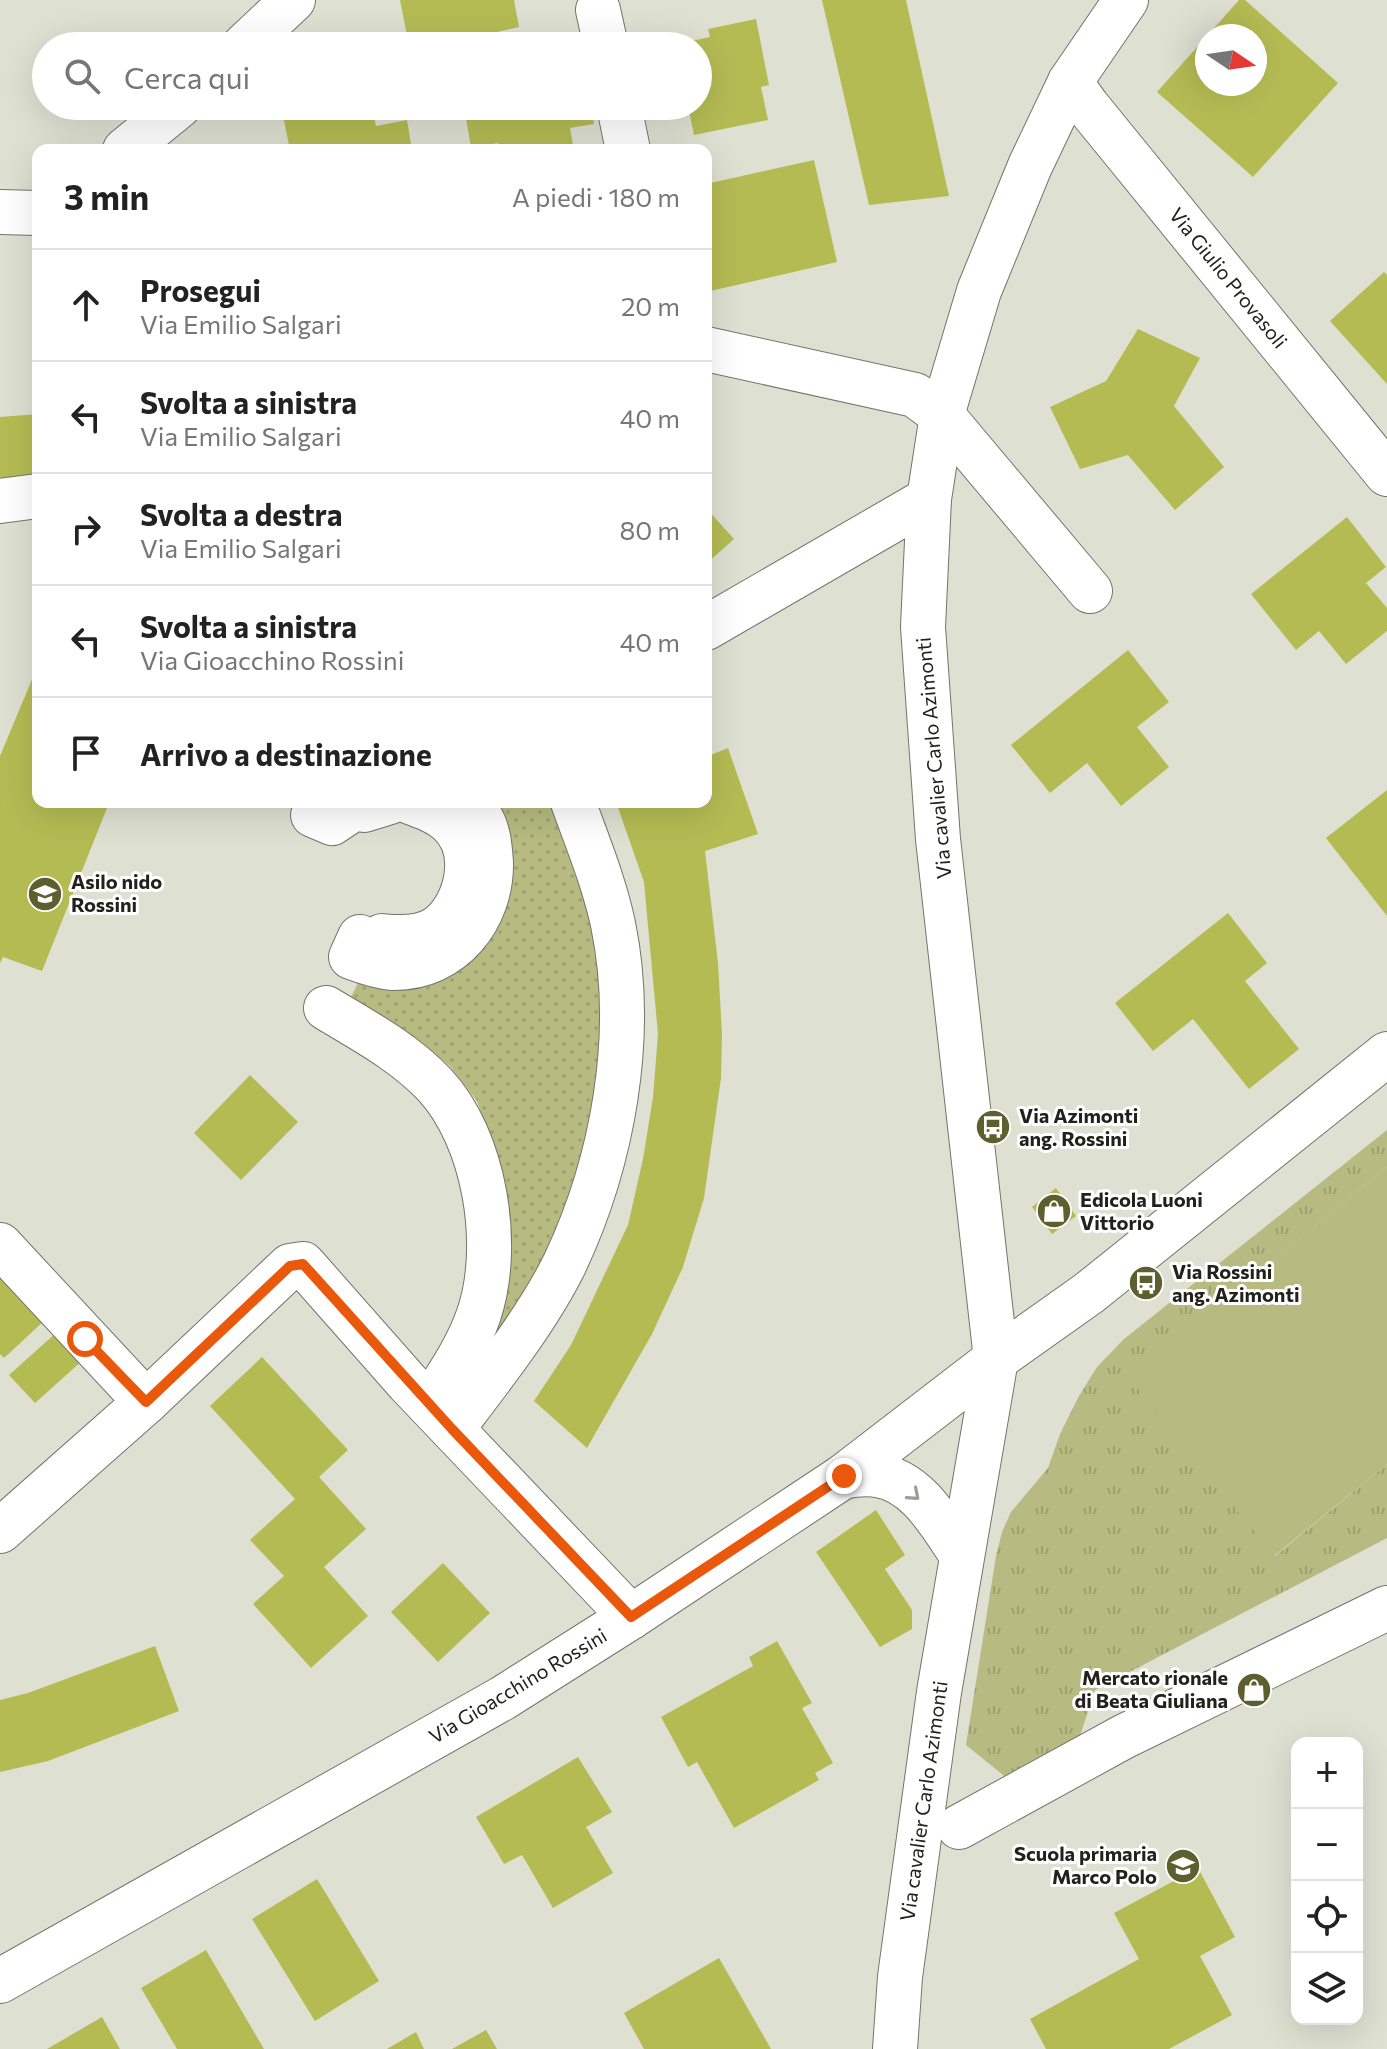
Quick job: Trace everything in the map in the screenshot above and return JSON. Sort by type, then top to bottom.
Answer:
[{"type":"street","points":[[259,32],[293,0]]},
{"type":"street","name":"Via cavalier Carlo Azimonti","points":[[895,2049],[913,1874],[961,1554],[996,1359],[936,809],[923,627],[929,499],[942,415],[979,291],[1030,166],[1070,82],[1126,0]]},
{"type":"street","name":"Via Giulio Provasoli","points":[[1070,82],[1387,474]]},
{"type":"street","points":[[132,144],[162,120]]},
{"type":"street","points":[[622,120],[627,144]]},
{"type":"street","points":[[0,212],[32,213]]},
{"type":"street","points":[[712,350],[915,395],[942,415],[1090,591]]},
{"type":"street","points":[[0,501],[32,497]]},
{"type":"street","points":[[712,625],[929,499]]},
{"type":"street","points":[[317,808],[313,815],[332,823],[354,808]]},
{"type":"street","points":[[427,808],[452,824],[462,843],[468,866],[464,892],[453,912],[436,928],[414,936],[382,936],[377,945],[360,937],[351,957],[393,968],[420,964],[443,954],[464,938],[477,922],[487,902],[491,874],[490,846],[482,821],[470,808]]},
{"type":"street","points":[[440,1417],[524,1330],[564,1264],[586,1210],[607,1141],[620,1065],[621,995],[613,924],[575,808]]},
{"type":"street","points":[[326,1008],[403,1056],[436,1086],[461,1121],[475,1156],[486,1205],[487,1277],[479,1315],[455,1365],[440,1417]]},
{"type":"street","name":"Via Gioacchino Rossini","points":[[0,1981],[503,1698],[844,1476],[996,1359],[1089,1293],[1387,1054]]},
{"type":"street","points":[[0,1245],[146,1402]]},
{"type":"street","points":[[0,1531],[146,1402],[290,1266],[303,1264],[440,1417],[631,1617]]},
{"type":"street","points":[[844,1476],[875,1474],[897,1480],[922,1500],[961,1554]]},
{"type":"street","name":"Via cavalier Carlo Azimonti","points":[[959,1827],[1123,1737],[1387,1608]]},
{"type":"green space","points":[[463,808],[586,808],[627,1060],[520,1357],[489,1339],[502,1185],[495,1149],[477,1101],[450,1066],[420,1042],[349,1001],[368,963],[420,964]]},
{"type":"green space","points":[[1387,1130],[1387,1167],[1130,1378],[1275,1556],[1387,1464],[1387,1538],[1095,1690],[1078,1742],[1008,1779],[966,1745],[996,1556],[1011,1512],[1048,1468],[1060,1434],[1097,1367],[1124,1339]]},
{"type":"green space","points":[[1387,1167],[1387,1464],[1274,1556],[1129,1378]]},
{"type":"building","points":[[400,0],[514,0],[519,27],[497,32],[406,32]]},
{"type":"building","points":[[822,0],[906,0],[949,196],[869,205]]},
{"type":"building","points":[[1239,0],[1245,0],[1338,83],[1253,177],[1157,92],[1195,49],[1195,96],[1267,96],[1267,24],[1218,24]]},
{"type":"building","points":[[756,19],[769,85],[761,87],[768,120],[694,135],[691,120],[712,120],[712,32],[708,29]]},
{"type":"building","points":[[284,120],[375,120],[376,126],[407,120],[411,144],[289,144]]},
{"type":"building","points":[[466,120],[593,120],[594,124],[570,128],[573,144],[470,144]]},
{"type":"building","points":[[814,160],[837,262],[712,291],[712,183]]},
{"type":"building","points":[[1384,272],[1387,275],[1387,384],[1330,321]]},
{"type":"building","points":[[1138,329],[1200,358],[1174,406],[1224,467],[1175,510],[1128,455],[1080,469],[1050,407],[1106,381]]},
{"type":"building","points":[[32,414],[32,475],[0,478],[0,417]]},
{"type":"building","points":[[712,515],[734,539],[712,559]]},
{"type":"building","points":[[1347,517],[1386,567],[1366,583],[1387,608],[1387,631],[1346,664],[1319,631],[1296,650],[1251,594]]},
{"type":"building","points":[[1128,650],[1169,702],[1137,727],[1169,767],[1121,806],[1087,763],[1050,793],[1011,745]]},
{"type":"building","points":[[32,679],[32,808],[107,808],[42,971],[3,957],[0,963],[0,756]]},
{"type":"building","points":[[728,748],[758,834],[705,851],[718,963],[722,1034],[721,1078],[704,1198],[683,1267],[652,1334],[587,1448],[534,1401],[571,1345],[628,1225],[653,1097],[658,1034],[644,882],[618,808],[712,808],[712,755]]},
{"type":"building","points":[[1387,790],[1387,916],[1326,838]]},
{"type":"building","points":[[1228,913],[1267,963],[1245,981],[1299,1049],[1249,1089],[1193,1019],[1153,1051],[1115,1003]]},
{"type":"building","points":[[250,1075],[298,1122],[241,1180],[194,1133]]},
{"type":"building","name":"Edicola Luoni Vittorio","points":[[1056,1188],[1076,1216],[1052,1234],[1032,1207]]},
{"type":"building","points":[[0,1272],[45,1320],[4,1358],[0,1354]]},
{"type":"building","points":[[57,1332],[83,1360],[35,1403],[9,1375]]},
{"type":"building","points":[[262,1357],[348,1450],[319,1477],[366,1529],[324,1567],[368,1616],[311,1668],[253,1604],[284,1576],[250,1540],[295,1499],[210,1406]]},
{"type":"building","points":[[876,1510],[905,1555],[885,1569],[912,1610],[912,1629],[880,1647],[816,1552]]},
{"type":"building","points":[[443,1563],[490,1613],[438,1662],[391,1612]]},
{"type":"building","points":[[777,1641],[812,1703],[802,1708],[833,1763],[815,1773],[819,1780],[734,1828],[697,1762],[688,1767],[661,1717],[753,1666],[749,1657]]},
{"type":"building","points":[[155,1646],[179,1711],[48,1761],[0,1772],[0,1700],[28,1693]]},
{"type":"building","points":[[578,1757],[612,1812],[586,1827],[613,1873],[553,1908],[522,1855],[504,1864],[476,1817]]},
{"type":"building","points":[[1198,1868],[1235,1937],[1200,1956],[1232,2015],[1169,2049],[1046,2049],[1030,2019],[1139,1959],[1114,1913]]},
{"type":"building","points":[[317,1879],[379,1981],[315,2021],[252,1919]]},
{"type":"building","points":[[206,1950],[264,2049],[177,2049],[141,1988]]},
{"type":"building","points":[[719,1958],[771,2049],[644,2049],[624,2013]]},
{"type":"building","points":[[102,2017],[120,2049],[47,2049]]},
{"type":"building","points":[[486,2030],[497,2049],[452,2049]]},
{"type":"building","points":[[416,2032],[424,2049],[387,2049]]},
{"type":"place","name":"Asilo nido Rossini","points":[[45,894]]},
{"type":"place","name":"Via Azimonti ang. Rossini","points":[[993,1127]]},
{"type":"place","name":"Edicola Luoni Vittorio","points":[[1054,1211]]},
{"type":"place","name":"Via Rossini ang. Azimonti","points":[[1146,1283]]},
{"type":"place","name":"Mercato rionale di Beata Giuliana","points":[[1254,1690]]},
{"type":"place","name":"Scuola primaria Marco Polo","points":[[1183,1866]]},
{"type":"route","points":[[85,1339],[146,1402],[290,1266],[303,1264],[408,1383],[631,1617],[844,1476]]}]
